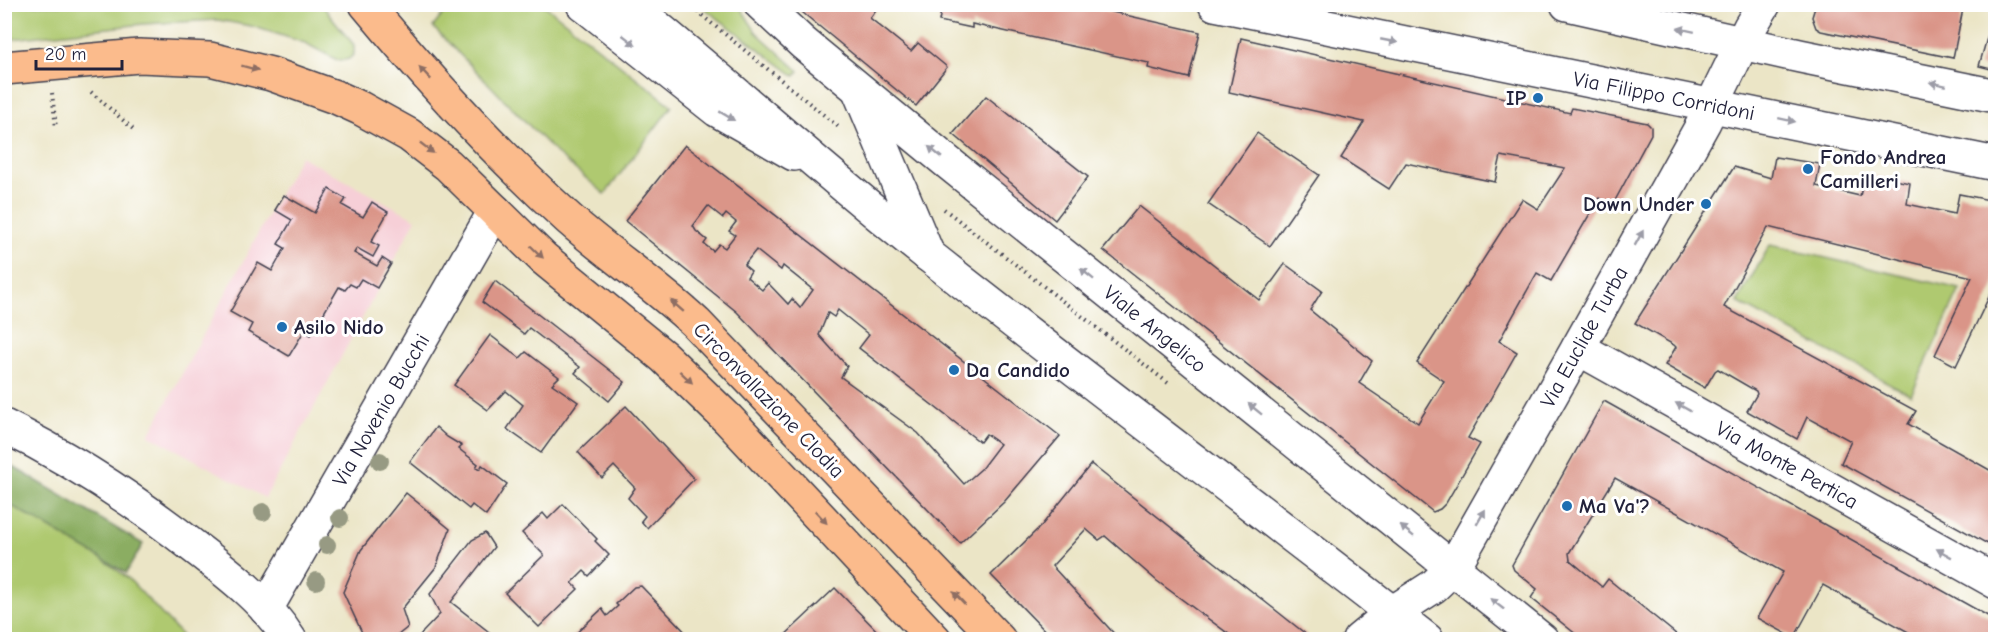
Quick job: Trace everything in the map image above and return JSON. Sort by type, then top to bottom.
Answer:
[{"type":"main road","name":"Circonvallazione Clodia","points":[[366,4],[416,62],[523,176],[572,221],[676,304],[696,323],[999,639]]},
{"type":"main road","name":"Circonvallazione Clodia","points":[[4,68],[131,56],[181,56],[228,62],[271,74],[338,98],[394,126],[448,165],[550,264],[664,357],[712,402],[935,639]]},
{"type":"street","points":[[583,4],[704,83]]},
{"type":"street","points":[[629,4],[704,83]]},
{"type":"street","name":"Via Filippo Corridoni","points":[[1215,4],[1333,17],[1712,105],[1995,164]]},
{"type":"street","points":[[1567,4],[1995,96]]},
{"type":"street","name":"Via Euclide Turba","points":[[1443,577],[1578,348],[1712,105],[1764,4]]},
{"type":"street","name":"Viale Angelico","points":[[761,5],[803,43],[1443,577],[1542,639]]},
{"type":"street","name":"Viale Angelico","points":[[704,83],[831,176],[928,255],[1426,639]]},
{"type":"street","name":"Viale Angelico","points":[[858,88],[928,255]]},
{"type":"street","name":"Via Novenio Bucchi","points":[[266,609],[495,211]]},
{"type":"street","name":"Via Monte Pertica","points":[[1578,348],[1995,582]]},
{"type":"street","points":[[4,426],[127,496],[225,570],[266,609],[290,639]]},
{"type":"street","points":[[1359,639],[1443,577]]},
{"type":"path","points":[[688,4],[848,135]]},
{"type":"path","points":[[84,86],[133,129]]},
{"type":"path","points":[[51,90],[56,128]]},
{"type":"path","points":[[939,206],[1175,388]]},
{"type":"shaded area","name":"Asilo Nido","points":[[300,156],[416,219],[265,498],[149,435]]},
{"type":"green space","points":[[4,5],[322,5],[354,45],[354,54],[349,59],[339,61],[305,43],[251,26],[218,20],[143,24],[5,40]]},
{"type":"green space","points":[[450,5],[544,5],[672,106],[605,194],[557,154],[433,27]]},
{"type":"green space","points":[[700,5],[739,5],[756,32],[799,71],[795,76]]},
{"type":"green space","points":[[1770,245],[1960,289],[1911,395],[1737,302]]},
{"type":"green space","points":[[5,462],[143,544],[126,573],[5,502]]},
{"type":"green space","points":[[5,486],[129,579],[185,639],[5,640]]},
{"type":"building","points":[[800,4],[880,4],[870,18],[911,51],[918,43],[947,67],[916,106],[797,8]]},
{"type":"building","points":[[917,4],[1077,4],[1200,32],[1189,78],[1148,68],[1149,63],[972,24],[972,28],[939,21],[941,11]]},
{"type":"building","points":[[1816,4],[1964,4],[1953,58],[1821,31],[1816,28],[1812,17]]},
{"type":"building","points":[[1995,10],[1995,70],[1979,66]]},
{"type":"building","points":[[1241,38],[1570,113],[1572,108],[1647,123],[1651,127],[1651,134],[1612,206],[1599,198],[1551,281],[1537,273],[1499,341],[1517,352],[1468,438],[1480,444],[1446,503],[1433,512],[1103,250],[1139,206],[1259,300],[1285,264],[1322,291],[1310,310],[1372,361],[1359,383],[1418,423],[1444,381],[1417,363],[1522,199],[1538,209],[1565,168],[1501,156],[1495,182],[1406,163],[1389,189],[1341,158],[1364,122],[1229,92]]},
{"type":"building","points":[[986,96],[1088,177],[1055,220],[953,134]]},
{"type":"building","points":[[1257,133],[1319,175],[1270,246],[1208,204]]},
{"type":"building","points":[[685,145],[1060,436],[1004,502],[960,543],[737,312],[625,221]],"holes":[[[708,206],[723,218],[726,214],[736,222],[729,231],[735,235],[725,248],[719,244],[713,251],[704,244],[707,240],[693,226]],[[756,250],[781,270],[783,266],[813,290],[800,308],[792,299],[788,304],[768,283],[762,290],[747,277],[751,271],[744,265]],[[838,310],[869,335],[859,348],[980,442],[986,434],[1000,444],[981,469],[964,484],[918,433],[841,377],[847,366],[819,335],[828,313],[834,317]]]},
{"type":"building","points":[[1775,157],[1820,164],[1816,186],[1860,196],[1865,174],[1910,183],[1907,204],[1955,214],[1959,194],[1995,201],[1995,284],[1956,366],[1935,355],[1972,277],[1768,227],[1724,307],[1916,411],[1908,424],[1995,473],[1995,548],[1841,463],[1851,441],[1807,417],[1797,439],[1747,411],[1757,394],[1756,391],[1718,369],[1705,388],[1665,365],[1676,347],[1635,323],[1734,167],[1771,178]]},
{"type":"building","points":[[329,189],[346,199],[342,205],[363,217],[372,202],[388,212],[371,242],[379,246],[373,257],[357,248],[354,253],[377,266],[382,258],[391,264],[377,288],[361,279],[356,287],[350,284],[345,290],[339,287],[311,335],[304,331],[289,356],[248,332],[252,324],[230,312],[258,263],[272,271],[285,248],[278,244],[292,220],[275,210],[284,195],[315,213]]},
{"type":"building","points":[[495,281],[625,382],[609,401],[575,373],[580,367],[529,328],[524,334],[482,302]]},
{"type":"building","points":[[490,335],[520,358],[526,352],[559,377],[552,384],[578,402],[541,453],[507,429],[523,405],[506,391],[488,410],[454,385]]},
{"type":"building","points":[[1604,401],[1995,620],[1995,639],[1921,639],[1823,585],[1794,638],[1757,618],[1783,572],[1615,478],[1569,553],[1570,560],[1602,587],[1608,579],[1682,639],[1582,639],[1531,598],[1537,589],[1514,570],[1512,565]]},
{"type":"building","points":[[626,406],[694,479],[647,528],[641,521],[645,516],[628,498],[635,488],[614,466],[602,478],[578,452]]},
{"type":"building","points":[[436,427],[462,446],[459,449],[478,464],[476,467],[480,469],[482,465],[507,484],[486,516],[472,505],[469,509],[410,462]]},
{"type":"building","points":[[1091,464],[1307,635],[1303,639],[1232,639],[1234,638],[1157,581],[1105,536],[1099,540],[1086,529],[1052,566],[1119,639],[1053,639],[991,575],[1042,525]]},
{"type":"building","points":[[406,493],[450,529],[436,567],[402,609],[408,627],[393,639],[365,639],[343,592],[361,550]]},
{"type":"building","points":[[563,504],[597,539],[595,541],[609,555],[589,576],[584,571],[572,583],[578,589],[539,627],[505,593],[544,555],[522,533],[543,513],[548,519]]},
{"type":"building","points":[[485,533],[494,547],[451,602],[498,639],[423,639],[420,635],[440,614],[430,594],[472,540]]},
{"type":"building","points":[[641,586],[690,637],[689,639],[570,639],[602,609],[607,616],[634,587]]},
{"type":"building","points":[[835,588],[885,639],[781,639]]},
{"type":"place","name":"IP","points":[[1538,98]]},
{"type":"place","name":"Fondo Andrea Camilleri","points":[[1808,169]]},
{"type":"place","name":"Down Under","points":[[1706,204]]},
{"type":"place","name":"Asilo Nido","points":[[282,327]]},
{"type":"place","name":"Da Candido","points":[[954,370]]},
{"type":"place","name":"Ma Va'?","points":[[1567,506]]}]
